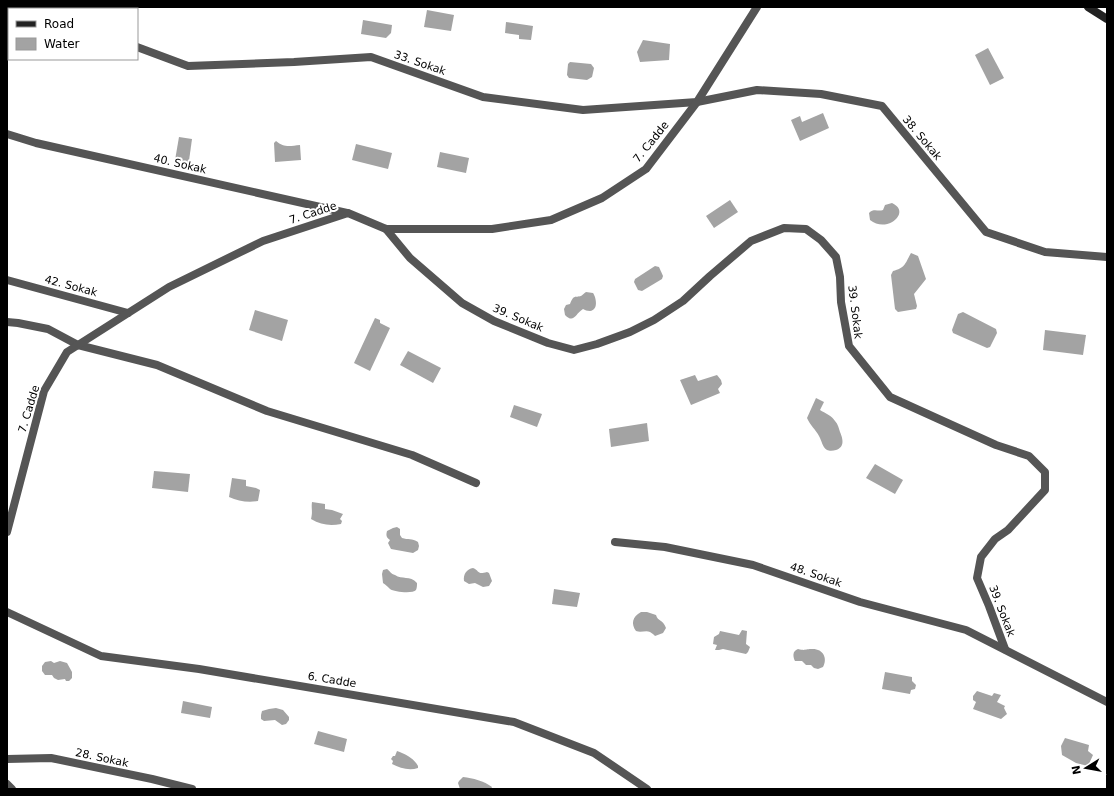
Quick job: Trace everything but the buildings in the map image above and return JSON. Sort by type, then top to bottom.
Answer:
[{"type":"main road","points":[[1088,7],[1107,19]]},
{"type":"street","name":"7. Cadde","points":[[7,532],[44,391],[67,352],[169,287],[263,241],[348,213],[386,229],[492,229],[551,220],[602,198],[646,169],[697,102],[757,7]]},
{"type":"street","name":"33. Sokak","points":[[138,47],[188,66],[294,62],[371,57],[483,97],[582,110],[697,102]]},
{"type":"street","name":"38. Sokak","points":[[697,102],[757,90],[821,94],[882,106],[986,232],[1045,252],[1107,257]]},
{"type":"street","name":"40. Sokak","points":[[7,134],[36,143],[348,213]]},
{"type":"street","name":"39. Sokak","points":[[386,229],[410,258],[462,303],[494,321],[548,343],[574,350],[597,344],[630,332],[654,320],[683,301],[751,241],[784,228],[806,229],[821,240],[836,257],[840,277],[841,302],[848,346],[890,397],[996,445],[1029,456],[1045,472],[1045,490],[1008,530],[996,539],[981,557],[977,578],[990,606],[1005,649],[1107,702]]},
{"type":"street","name":"42. Sokak","points":[[7,280],[128,313]]},
{"type":"street","points":[[7,322],[48,330],[78,346],[156,366],[268,411],[412,456],[476,483]]},
{"type":"street","name":"48. Sokak","points":[[615,542],[665,547],[753,565],[860,602],[966,630],[1005,649]]},
{"type":"street","name":"6. Cadde","points":[[7,612],[101,656],[199,669],[514,722],[594,753],[647,789]]},
{"type":"street","name":"28. Sokak","points":[[7,759],[51,758],[192,789]]},
{"type":"street","points":[[7,784],[12,789]]},
{"type":"water","points":[[427,10],[454,15],[451,31],[424,27]]},
{"type":"water","points":[[363,20],[392,25],[391,33],[386,38],[361,34]]},
{"type":"water","points":[[506,22],[533,26],[531,40],[519,39],[519,35],[505,33]]},
{"type":"water","points":[[643,40],[670,44],[669,60],[640,62],[637,52]]},
{"type":"water","points":[[988,48],[1004,78],[990,85],[975,55]]},
{"type":"water","points":[[570,62],[591,64],[594,68],[592,77],[587,80],[569,78],[567,75],[568,64]]},
{"type":"water","points":[[823,113],[829,128],[800,141],[791,120],[800,116],[802,122]]},
{"type":"water","points":[[179,137],[192,139],[188,168],[174,166]]},
{"type":"water","points":[[276,141],[284,146],[300,145],[301,160],[275,162],[274,143]]},
{"type":"water","points":[[356,144],[392,153],[388,169],[352,160]]},
{"type":"water","points":[[440,152],[469,158],[466,173],[437,167]]},
{"type":"water","points":[[730,200],[738,212],[714,228],[706,216]]},
{"type":"water","points":[[892,203],[899,211],[895,220],[883,225],[877,224],[870,220],[869,213],[874,210],[883,210],[885,205]]},
{"type":"water","points":[[911,253],[918,256],[926,279],[914,294],[917,306],[916,309],[898,312],[895,309],[891,275],[893,271],[904,265]]},
{"type":"water","points":[[655,266],[659,267],[663,276],[662,279],[642,291],[638,290],[634,282],[635,279]]},
{"type":"water","points":[[586,292],[593,293],[596,300],[595,308],[590,311],[583,309],[573,318],[568,318],[565,315],[564,309],[566,305],[570,304],[575,297],[581,296]]},
{"type":"water","points":[[255,310],[288,320],[282,341],[249,330]]},
{"type":"water","points":[[963,312],[996,329],[997,333],[990,347],[987,348],[953,333],[952,330],[958,314]]},
{"type":"water","points":[[375,318],[380,320],[380,323],[390,328],[370,371],[354,363]]},
{"type":"water","points":[[1045,330],[1086,335],[1083,355],[1043,350]]},
{"type":"water","points":[[408,351],[441,368],[433,383],[400,365]]},
{"type":"water","points":[[695,375],[698,381],[717,375],[722,384],[718,389],[720,393],[691,405],[680,380]]},
{"type":"water","points":[[816,398],[824,402],[820,410],[832,418],[838,426],[842,437],[842,445],[839,449],[830,451],[825,449],[818,434],[807,418]]},
{"type":"water","points":[[514,405],[542,414],[537,427],[510,417]]},
{"type":"water","points":[[647,423],[649,441],[611,447],[609,429]]},
{"type":"water","points":[[875,464],[903,480],[895,494],[866,478]]},
{"type":"water","points":[[154,471],[190,474],[188,492],[152,488]]},
{"type":"water","points":[[232,478],[246,480],[246,486],[260,490],[258,501],[243,501],[229,497]]},
{"type":"water","points":[[312,502],[325,504],[325,509],[343,514],[340,519],[342,521],[341,524],[333,525],[318,523],[311,519]]},
{"type":"water","points":[[397,527],[400,529],[400,535],[402,538],[418,542],[418,550],[413,553],[391,549],[388,543],[390,540],[386,534],[387,531]]},
{"type":"water","points":[[473,568],[480,573],[489,573],[492,581],[489,586],[483,587],[475,583],[469,584],[464,581],[466,572]]},
{"type":"water","points":[[387,569],[392,574],[412,579],[417,583],[416,590],[411,592],[403,592],[390,589],[383,583],[383,570]]},
{"type":"water","points":[[554,589],[580,593],[577,607],[552,604]]},
{"type":"water","points":[[641,612],[656,615],[666,628],[663,633],[655,636],[648,631],[636,631],[633,626],[633,621],[634,618]]},
{"type":"water","points":[[742,630],[747,631],[746,644],[750,647],[746,654],[723,649],[715,650],[717,645],[713,644],[714,637],[719,634],[720,631],[739,635]]},
{"type":"water","points":[[798,649],[819,650],[825,657],[823,667],[818,669],[811,665],[806,665],[802,661],[795,661],[793,656]]},
{"type":"water","points":[[51,661],[54,663],[60,661],[67,663],[72,672],[72,678],[69,681],[66,681],[65,679],[58,680],[52,675],[45,675],[42,671],[42,666],[45,662]]},
{"type":"water","points":[[885,672],[912,677],[912,681],[916,685],[915,689],[911,690],[910,694],[882,689]]},
{"type":"water","points":[[977,691],[992,696],[994,693],[1001,695],[997,702],[1005,706],[1004,708],[1007,714],[1001,719],[973,709],[976,702],[973,700],[973,696]]},
{"type":"water","points":[[183,701],[212,707],[210,718],[181,713]]},
{"type":"water","points":[[276,708],[283,710],[289,717],[286,724],[282,725],[275,720],[264,721],[261,719],[262,711]]},
{"type":"water","points":[[318,731],[347,739],[344,752],[314,744]]},
{"type":"water","points":[[1065,738],[1089,745],[1088,751],[1093,755],[1088,766],[1076,763],[1062,755],[1061,746]]},
{"type":"water","points":[[397,751],[412,759],[418,768],[405,769],[392,764],[393,761],[391,759],[395,756]]},
{"type":"water","points":[[463,777],[478,780],[492,787],[491,789],[460,789],[458,783]]}]
